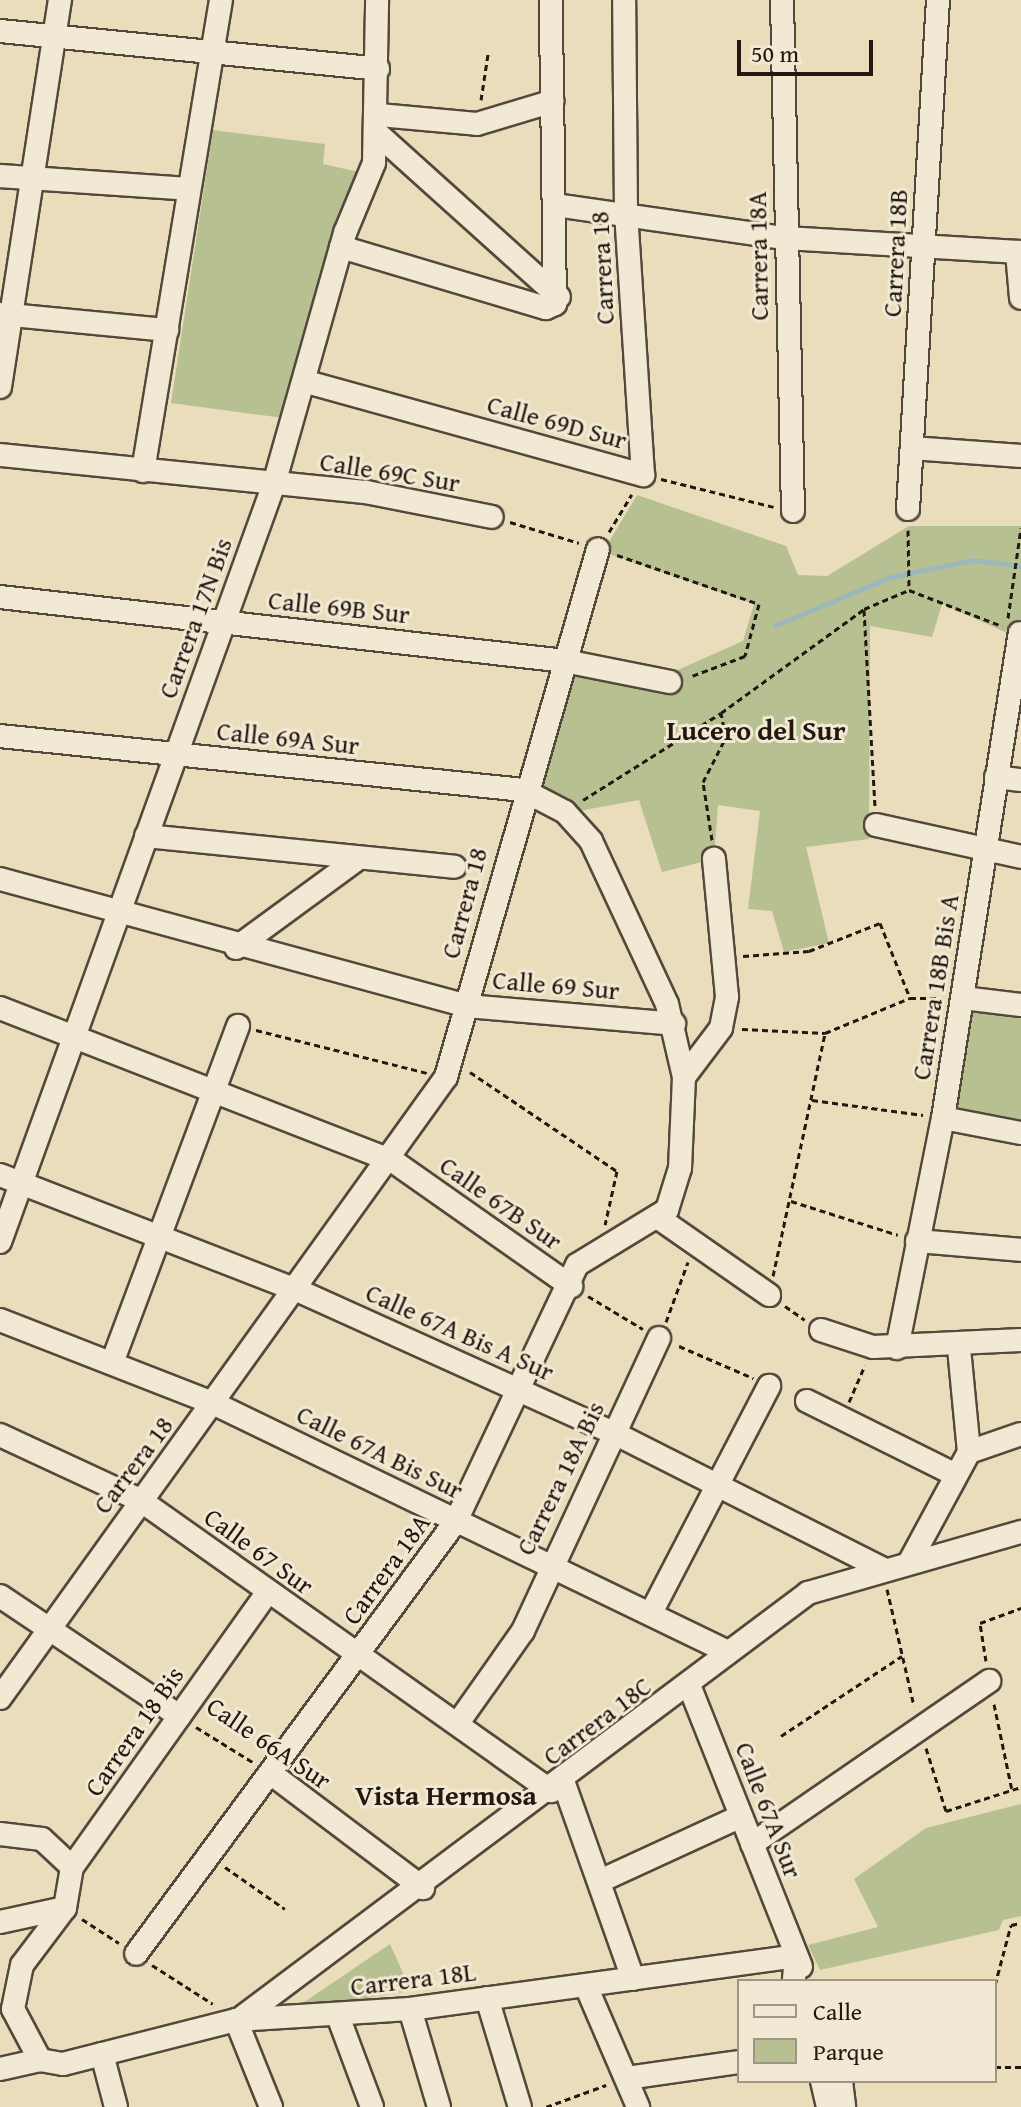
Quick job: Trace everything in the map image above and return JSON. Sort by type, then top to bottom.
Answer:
[{"type":"street","points":[[0,387],[6,314],[33,178],[60,0]]},
{"type":"street","points":[[143,471],[221,0]]},
{"type":"street","name":"Carrera 17N Bis","points":[[0,1242],[77,1040],[118,913],[274,484],[307,382],[341,247],[379,125],[377,0]]},
{"type":"street","points":[[551,0],[555,205],[552,302]]},
{"type":"street","name":"Carrera 18","points":[[624,0],[626,213],[643,475]]},
{"type":"street","name":"Carrera 18A","points":[[782,0],[784,238],[793,511]]},
{"type":"street","name":"Carrera 18B","points":[[908,509],[938,0]]},
{"type":"street","points":[[0,31],[378,69]]},
{"type":"street","points":[[379,125],[477,124],[553,101]]},
{"type":"street","points":[[379,125],[552,302]]},
{"type":"street","points":[[0,176],[189,189]]},
{"type":"street","points":[[555,205],[784,238],[923,249],[1019,252],[1021,298]]},
{"type":"street","points":[[341,247],[552,302]]},
{"type":"street","points":[[6,314],[167,330]]},
{"type":"street","name":"Calle 69D Sur","points":[[307,382],[643,475]]},
{"type":"street","points":[[912,448],[1021,456]]},
{"type":"street","name":"Calle 69C Sur","points":[[0,455],[396,497],[492,517]]},
{"type":"street","name":"Carrera 18","points":[[0,1698],[54,1628],[140,1500],[215,1404],[393,1161],[450,1069],[523,790],[598,549]]},
{"type":"street","name":"Calle 69B Sur","points":[[0,597],[565,661],[670,682]]},
{"type":"street","name":"Carrera 18B Bis A","points":[[897,1348],[943,1118],[963,998],[1016,632]]},
{"type":"street","name":"Calle 69A Sur","points":[[0,736],[523,790],[565,812]]},
{"type":"street","points":[[996,777],[1021,780]]},
{"type":"street","points":[[565,812],[598,854],[674,1024],[684,1077],[680,1168],[660,1219],[694,1247],[769,1295]]},
{"type":"street","points":[[876,825],[983,853],[1021,857]]},
{"type":"street","points":[[146,836],[454,867]]},
{"type":"street","points":[[236,948],[359,858]]},
{"type":"street","points":[[684,1077],[721,1028],[723,956],[714,859]]},
{"type":"street","name":"Calle 69 Sur","points":[[0,879],[236,948],[466,1006],[674,1024]]},
{"type":"street","points":[[963,998],[1021,1005]]},
{"type":"street","name":"Calle 67B Sur","points":[[1,1011],[212,1089],[393,1161],[571,1286]]},
{"type":"street","points":[[112,1363],[238,1026]]},
{"type":"street","points":[[943,1118],[1021,1133]]},
{"type":"street","name":"Calle 67A Bis A Sur","points":[[0,1175],[297,1290],[612,1432],[883,1569]]},
{"type":"street","name":"Carrera 18A","points":[[136,1954],[208,1855],[273,1775],[456,1521],[516,1389],[571,1286],[577,1265],[601,1244],[660,1219]]},
{"type":"street","points":[[917,1241],[1021,1250]]},
{"type":"street","name":"Calle 67A Bis Sur","points":[[0,1320],[215,1404],[548,1565],[652,1611],[728,1652]]},
{"type":"street","points":[[821,1330],[873,1347],[959,1348],[1021,1340]]},
{"type":"street","name":"Carrera 18A Bis","points":[[458,1723],[523,1631],[548,1565],[659,1338]]},
{"type":"street","points":[[909,1563],[969,1452],[959,1348]]},
{"type":"street","points":[[652,1611],[720,1486],[769,1386]]},
{"type":"street","points":[[807,1401],[956,1475]]},
{"type":"street","points":[[969,1452],[1021,1434]]},
{"type":"street","name":"Calle 67 Sur","points":[[0,1435],[140,1500],[267,1593],[458,1723],[557,1786]]},
{"type":"street","name":"Carrera 18C","points":[[236,2020],[423,1888],[808,1593],[883,1569],[1021,1532]]},
{"type":"street","name":"Carrera 18 Bis","points":[[65,1908],[72,1867],[267,1593]]},
{"type":"street","name":"Calle 66A Sur","points":[[0,1596],[54,1628],[179,1716]]},
{"type":"street","points":[[752,1844],[989,1681]]},
{"type":"street","name":"Calle 67A Sur","points":[[689,1685],[805,1979]]},
{"type":"street","name":"Calle 66A Sur","points":[[273,1775],[423,1888]]},
{"type":"street","points":[[557,1786],[600,1881],[633,1979]]},
{"type":"street","points":[[600,1881],[741,1816]]},
{"type":"street","points":[[0,1834],[42,1839],[72,1867]]},
{"type":"street","points":[[0,1922],[65,1908]]},
{"type":"street","points":[[40,2060],[18,2031],[14,1987],[65,1908]]},
{"type":"street","name":"Calle 67A Sur","points":[[794,1979],[796,1956]]},
{"type":"street","name":"Carrera 18L","points":[[0,2069],[40,2060],[63,2064],[236,2020],[338,2016],[410,2009],[796,1956]]},
{"type":"street","points":[[586,1986],[638,2107]]},
{"type":"street","points":[[487,1998],[520,2107]]},
{"type":"street","points":[[410,2009],[439,2107]]},
{"type":"street","points":[[338,2016],[372,2107]]},
{"type":"street","points":[[236,2020],[271,2107]]},
{"type":"street","points":[[102,2054],[116,2107]]},
{"type":"street","points":[[627,2078],[737,2062]]},
{"type":"street","points":[[822,2083],[828,2107]]},
{"type":"street","points":[[841,2083],[844,2107]]},
{"type":"path","points":[[477,124],[488,54]]},
{"type":"path","points":[[598,549],[643,475]]},
{"type":"path","name":"Calle 69D Sur","points":[[643,475],[793,511]]},
{"type":"path","points":[[908,509],[908,588]]},
{"type":"path","points":[[492,517],[598,549],[759,604],[745,656],[670,682]]},
{"type":"path","points":[[565,812],[721,713],[864,609],[908,588],[1016,632],[1013,578],[1021,528]]},
{"type":"path","points":[[864,609],[876,825]]},
{"type":"path","points":[[714,859],[703,782],[726,737],[721,713]]},
{"type":"path","points":[[723,956],[809,951],[880,923],[910,998]]},
{"type":"path","points":[[721,1028],[825,1033],[910,998],[963,998]]},
{"type":"path","points":[[238,1026],[450,1069],[617,1171],[601,1244]]},
{"type":"path","points":[[821,1330],[769,1295],[825,1033]]},
{"type":"path","points":[[811,1100],[943,1118]]},
{"type":"path","points":[[790,1201],[917,1241]]},
{"type":"path","points":[[659,1338],[694,1247]]},
{"type":"path","name":"Calle 67B Sur","points":[[571,1286],[659,1338],[769,1386]]},
{"type":"path","points":[[842,1418],[873,1347]]},
{"type":"path","points":[[883,1569],[920,1728],[946,1811],[1021,1787]]},
{"type":"path","points":[[1012,1790],[980,1623],[1021,1608]]},
{"type":"path","points":[[781,1736],[902,1656]]},
{"type":"path","name":"Calle 66A Sur","points":[[179,1716],[273,1775]]},
{"type":"path","points":[[208,1855],[285,1909]]},
{"type":"path","points":[[997,1979],[1011,1925],[1021,1923]]},
{"type":"path","points":[[997,2067],[1021,2067]]},
{"type":"path","points":[[546,2107],[627,2078]]},
{"type":"green space","points":[[213,130],[325,144],[323,164],[359,172],[328,252],[283,418],[171,403]]},
{"type":"green space","points":[[637,495],[786,546],[798,575],[827,576],[909,526],[1021,526],[1021,639],[942,604],[932,637],[870,626],[869,839],[806,847],[829,943],[784,952],[772,911],[748,909],[760,811],[718,805],[714,859],[662,872],[639,800],[579,811],[538,781],[574,662],[671,673],[743,641],[754,604],[603,552]]},
{"type":"green space","points":[[973,1005],[1021,1012],[1021,1124],[954,1115]]},
{"type":"green space","points":[[1021,1804],[1021,1916],[1003,1920],[999,1930],[820,1970],[808,1945],[878,1927],[854,1879],[926,1828]]},
{"type":"green space","points":[[390,1944],[411,1991],[294,2009]]},
{"type":"waterway","points":[[776,625],[890,577],[973,560],[1021,566]]},
{"type":"district","name":"Lucero del Sur","points":[[756,730]]},
{"type":"district","name":"Vista Hermosa","points":[[446,1795]]}]
